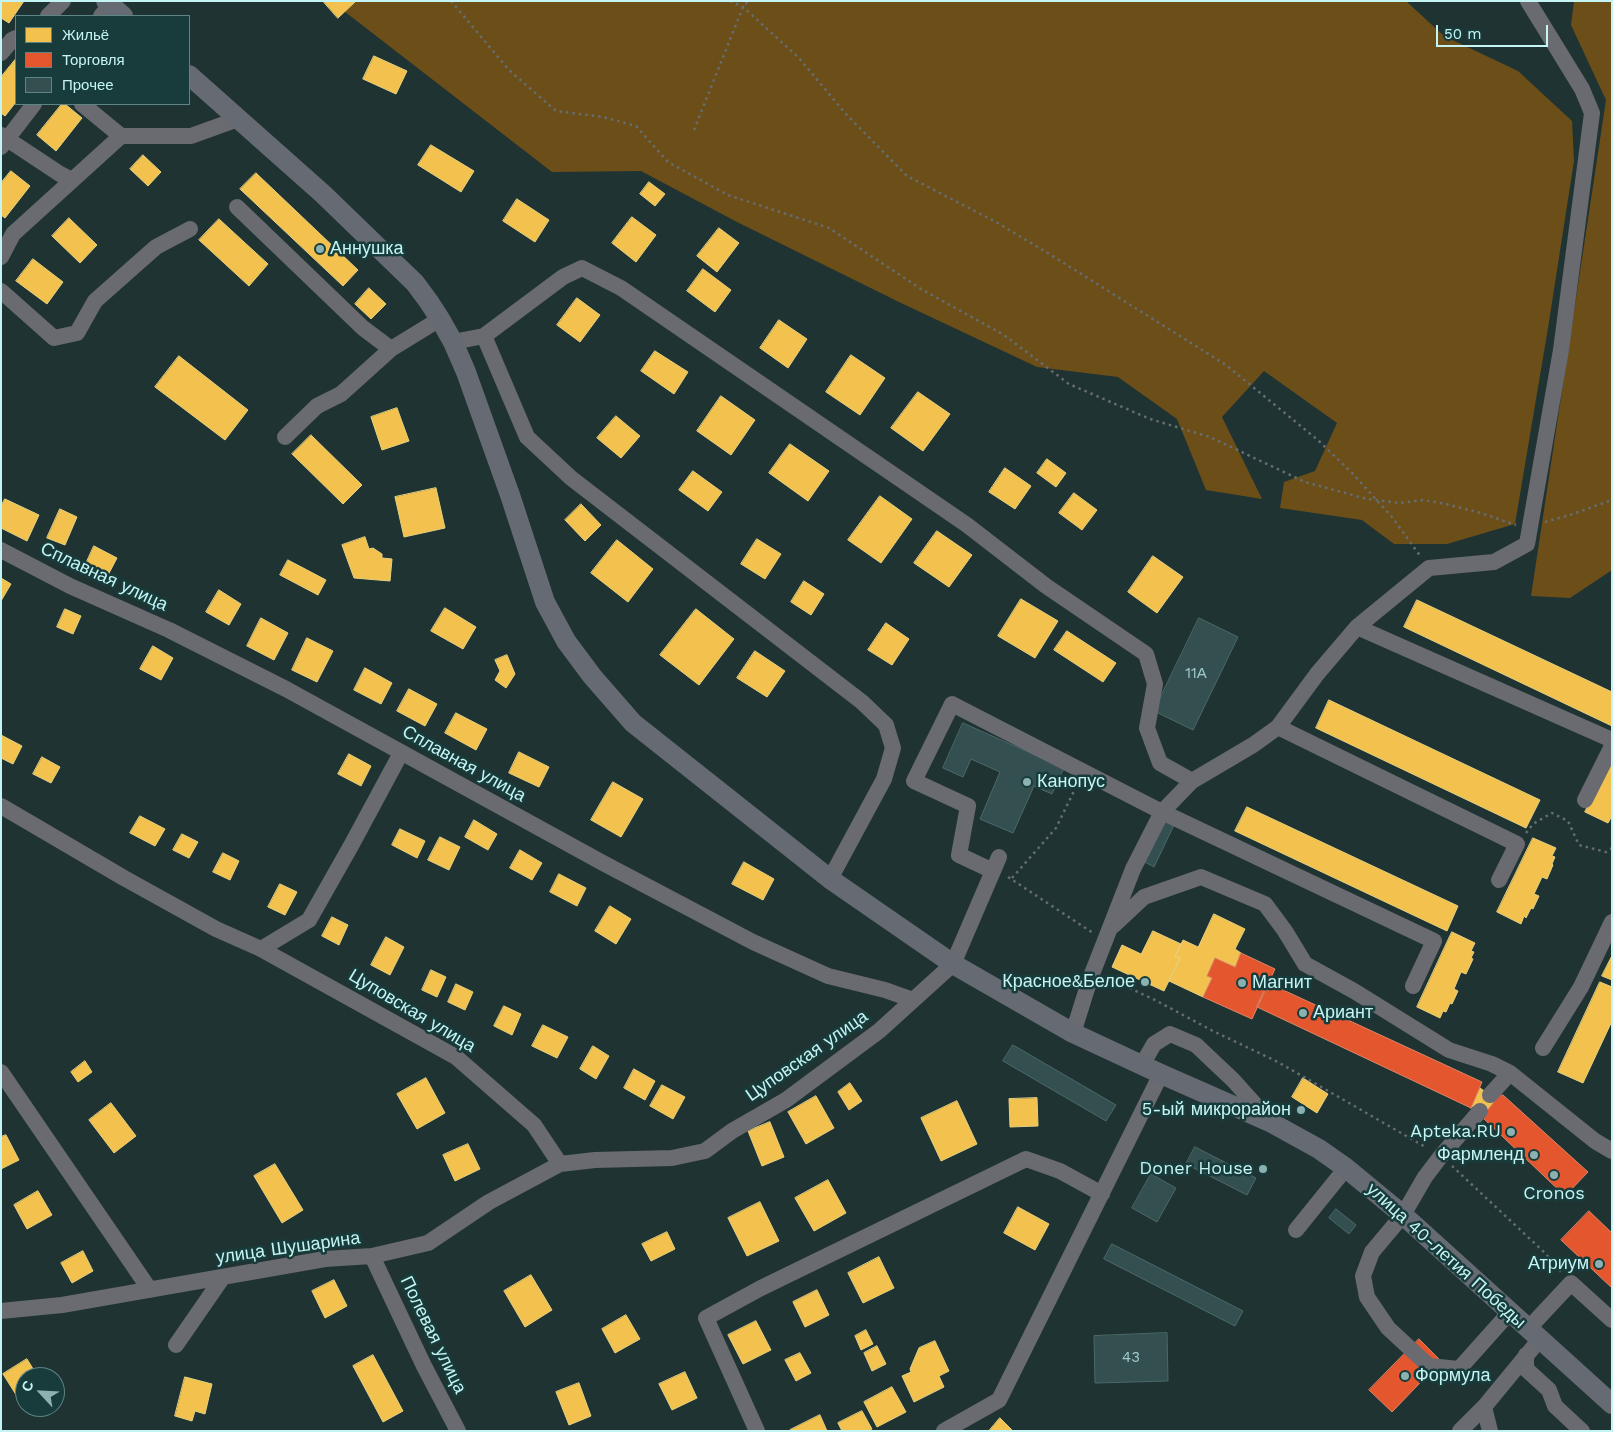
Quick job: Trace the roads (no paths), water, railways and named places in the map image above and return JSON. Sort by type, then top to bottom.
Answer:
[{"type":"main road","name":"улица 40-летия Победы","points":[[190,76],[323,194],[415,283],[440,319],[453,342],[466,372],[545,602],[566,640],[592,676],[633,723],[830,879],[953,964],[1073,1033],[1270,1122],[1319,1149],[1346,1168],[1403,1215],[1534,1334],[1609,1396]]},
{"type":"street","points":[[49,15],[63,1]]},
{"type":"street","points":[[1073,1033],[1093,971],[1133,869],[1162,812],[1192,781],[1253,745],[1278,727],[1317,674],[1357,627],[1429,568],[1494,562],[1528,544],[1561,350],[1592,113],[1582,90],[1528,1]]},
{"type":"street","points":[[1,53],[12,38]]},
{"type":"street","points":[[33,105],[3,140],[72,180]]},
{"type":"street","points":[[83,105],[121,136],[191,136],[238,119]]},
{"type":"street","points":[[1,257],[7,230],[72,180],[121,136]]},
{"type":"street","points":[[237,207],[363,328],[391,349]]},
{"type":"street","points":[[1,292],[54,338],[77,333],[95,301],[156,247],[190,229]]},
{"type":"street","points":[[453,342],[484,336],[563,278],[582,268],[621,288],[967,525],[1046,586],[1146,654],[1155,684],[1147,728],[1160,763],[1192,781]]},
{"type":"street","points":[[285,437],[317,406],[341,394],[391,349],[440,319]]},
{"type":"street","points":[[484,336],[527,437],[572,478],[862,702],[886,725],[894,748],[884,779],[830,879]]},
{"type":"street","name":"Сплавная улица","points":[[1,550],[70,586],[169,630],[286,689],[603,863],[753,942],[828,976],[885,990],[913,1000]]},
{"type":"street","points":[[1357,627],[1612,740]]},
{"type":"street","points":[[953,964],[996,864],[960,855],[968,806],[914,781],[952,704],[1162,812],[1434,941],[1413,986]]},
{"type":"street","points":[[1278,727],[1517,844],[1499,880]]},
{"type":"street","points":[[1585,800],[1612,746]]},
{"type":"street","points":[[261,948],[309,920],[401,753]]},
{"type":"street","name":"Цуповская улица","points":[[1,806],[199,920],[261,948],[456,1056],[534,1125],[560,1164],[595,1160],[672,1158],[705,1151],[732,1131],[786,1100],[879,1031],[953,964]]},
{"type":"street","points":[[1107,935],[1144,898],[1201,877],[1264,904],[1285,931],[1305,964],[1354,991],[1449,1050],[1492,1064],[1510,1073],[1612,1152]]},
{"type":"street","points":[[1543,1048],[1581,987],[1612,922]]},
{"type":"street","points":[[1142,1065],[1154,1044],[1170,1034],[1196,1045],[1233,1080],[1270,1122]]},
{"type":"street","points":[[1,1072],[150,1290]]},
{"type":"street","points":[[1490,1095],[1510,1073]]},
{"type":"street","points":[[944,1431],[999,1400],[1161,1074]]},
{"type":"street","points":[[1480,1111],[1425,1176],[1403,1215],[1372,1252],[1363,1276],[1367,1297],[1388,1328],[1430,1366],[1459,1369],[1510,1312]]},
{"type":"street","points":[[758,1431],[706,1318],[761,1288],[1026,1159],[1060,1172],[1102,1194]]},
{"type":"street","name":"улица Шушарина","points":[[1,1311],[62,1305],[325,1259],[372,1256],[428,1242],[489,1202],[560,1164]]},
{"type":"street","points":[[1296,1230],[1346,1168]]},
{"type":"street","name":"Полевая улица","points":[[372,1256],[424,1366],[458,1431]]},
{"type":"street","points":[[176,1344],[223,1277]]},
{"type":"street","points":[[1460,1431],[1484,1407],[1526,1355],[1534,1334],[1571,1283],[1612,1320]]},
{"type":"street","points":[[1526,1355],[1526,1369],[1549,1390],[1554,1406],[1582,1431]]},
{"type":"street","points":[[1484,1407],[1490,1431]]},
{"type":"place","name":"Аннушка","points":[[320,249]]},
{"type":"place","name":"Канопус","points":[[1027,782]]},
{"type":"place","name":"Красное&Белое","points":[[1145,982]]},
{"type":"place","name":"Магнит","points":[[1242,983]]},
{"type":"place","name":"Ариант","points":[[1303,1013]]},
{"type":"place","name":"5-ый микрорайон","points":[[1301,1110]]},
{"type":"place","name":"Apteka.RU","points":[[1511,1132]]},
{"type":"place","name":"Фармленд","points":[[1534,1155]]},
{"type":"place","name":"Doner House","points":[[1263,1169]]},
{"type":"place","name":"Cronos","points":[[1554,1175]]},
{"type":"place","name":"Атриум","points":[[1599,1264]]},
{"type":"place","name":"Формула","points":[[1405,1376]]}]
